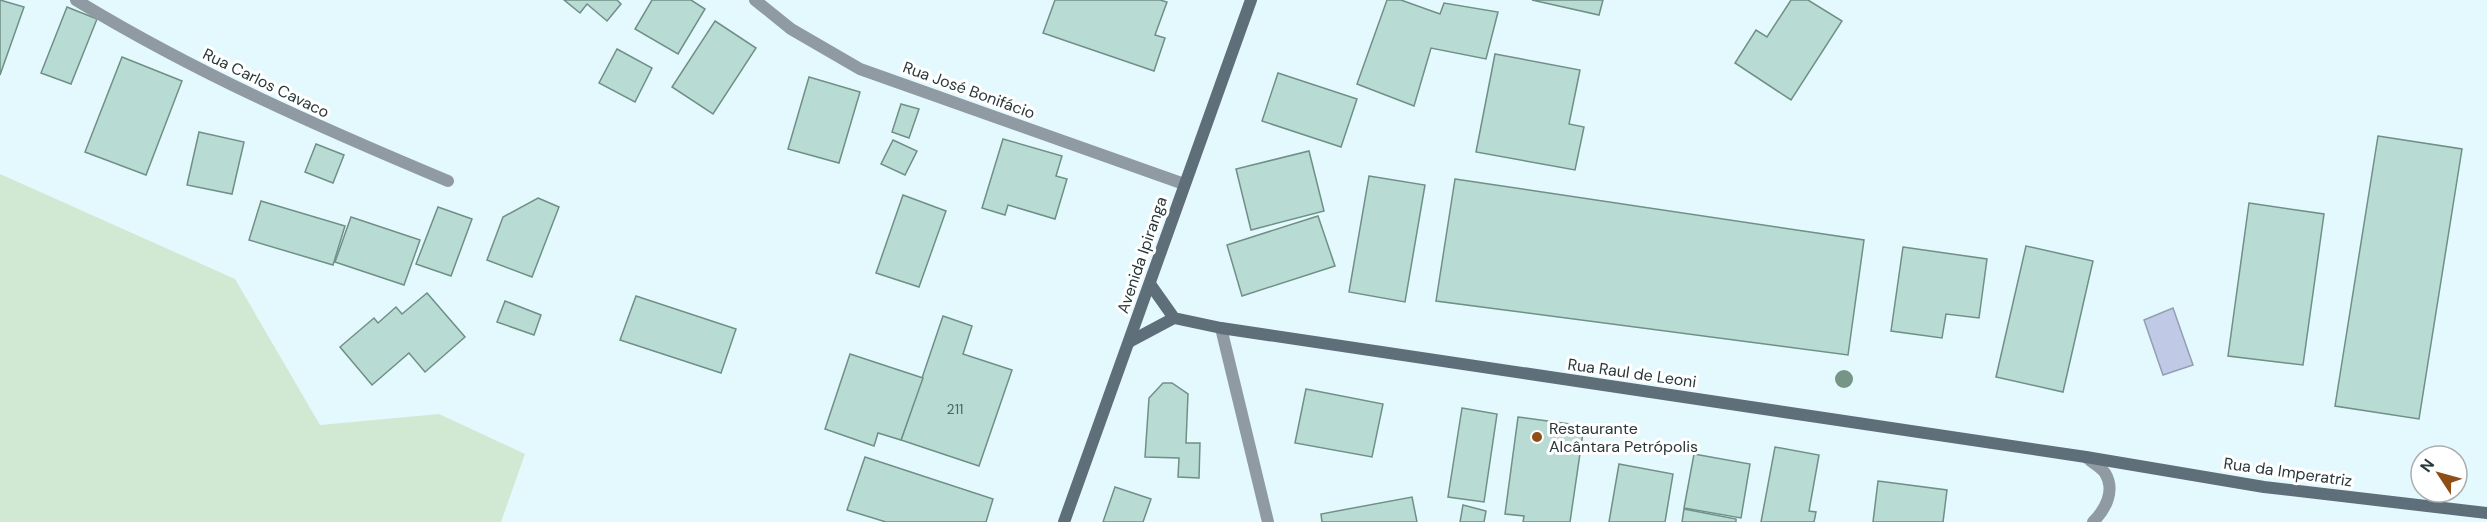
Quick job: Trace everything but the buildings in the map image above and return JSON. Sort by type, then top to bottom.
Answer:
[{"type":"main road","name":"Avenida Ipiranga","points":[[1064,522],[1251,0]]},
{"type":"main road","points":[[1129,342],[1174,318],[1150,284]]},
{"type":"main road","name":"Rua Raul de Leoni","points":[[1174,318],[1221,328],[2086,457]]},
{"type":"main road","name":"Rua da Imperatriz","points":[[2086,457],[2264,487],[2487,513]]},
{"type":"street","name":"Rua Carlos Cavaco","points":[[76,0],[143,40],[302,120],[448,182]]},
{"type":"street","name":"Rua José Bonifácio","points":[[755,0],[791,29],[860,69],[1184,184]]},
{"type":"street","points":[[1221,328],[1268,522]]},
{"type":"street","points":[[2086,457],[2105,474],[2109,488],[2106,508],[2093,522]]},
{"type":"green space","points":[[0,174],[235,279],[320,425],[439,414],[525,454],[501,522],[0,522]]},
{"type":"water","points":[[2173,308],[2193,365],[2163,375],[2144,320]]},
{"type":"place","name":"Restaurante Alcântara Petrópolis","points":[[1537,437]]}]
